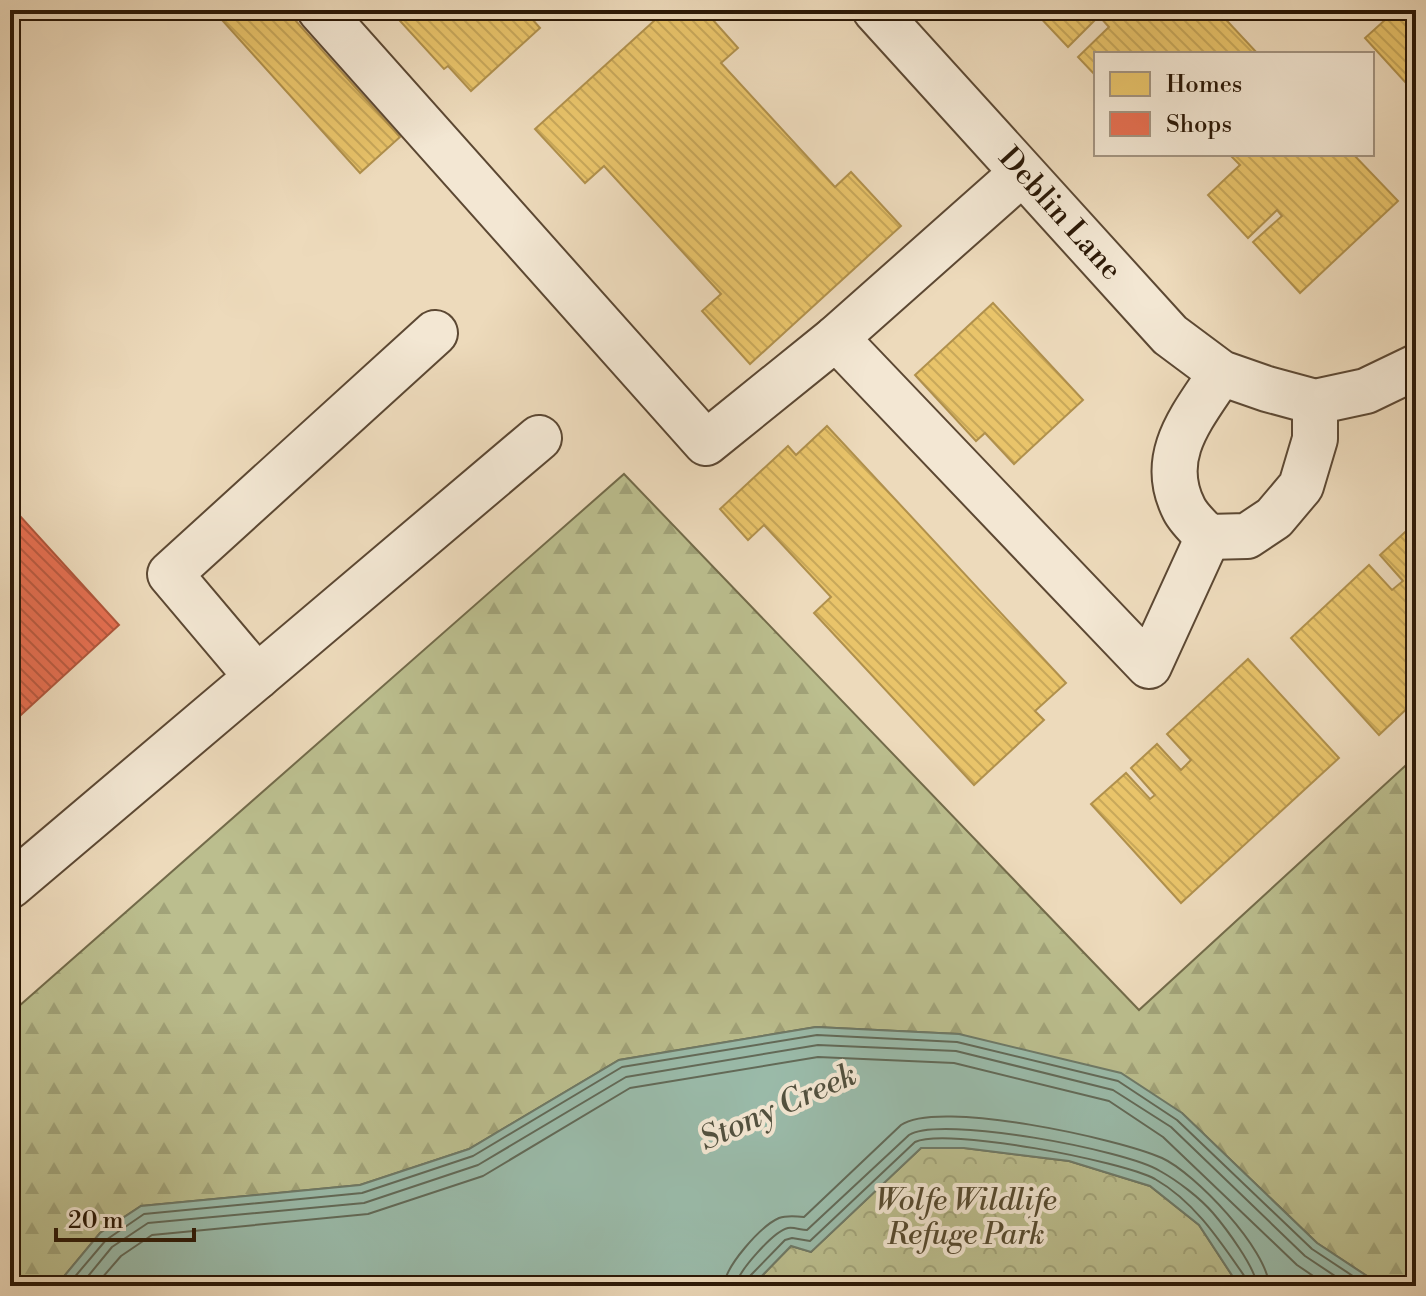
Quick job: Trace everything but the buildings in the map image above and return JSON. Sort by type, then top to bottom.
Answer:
[{"type":"street","points":[[320,10],[706,443],[836,338],[1022,173]]},
{"type":"street","name":"Deblin Lane","points":[[875,10],[1170,335],[1221,373],[1315,402]]},
{"type":"street","points":[[257,677],[170,574],[435,333]]},
{"type":"street","points":[[836,338],[1149,666],[1208,537]]},
{"type":"street","points":[[1221,373],[1176,449],[1173,479],[1184,511],[1208,537],[1247,536],[1274,518],[1301,486],[1315,439],[1315,402],[1366,391],[1416,367]]},
{"type":"street","points":[[10,886],[539,438]]},
{"type":"green space","points":[[624,474],[1139,1010],[1416,756],[1416,1286],[1382,1286],[1317,1243],[1182,1113],[959,1034],[816,1027],[619,1060],[469,1149],[360,1185],[141,1206],[100,1233],[56,1286],[10,1286],[10,1014]]},
{"type":"green space","name":"Wolfe Wildlife Refuge Park","points":[[921,1148],[964,1148],[1069,1161],[1150,1186],[1199,1225],[1239,1286],[752,1286],[791,1246],[811,1252]]},
{"type":"water","name":"Stony Creek","points":[[816,1027],[959,1034],[1121,1073],[1182,1113],[1317,1243],[1382,1286],[1239,1286],[1199,1225],[1150,1186],[1069,1161],[964,1148],[921,1148],[811,1252],[791,1246],[752,1286],[56,1286],[100,1233],[141,1206],[360,1185],[469,1149],[619,1060]]}]
